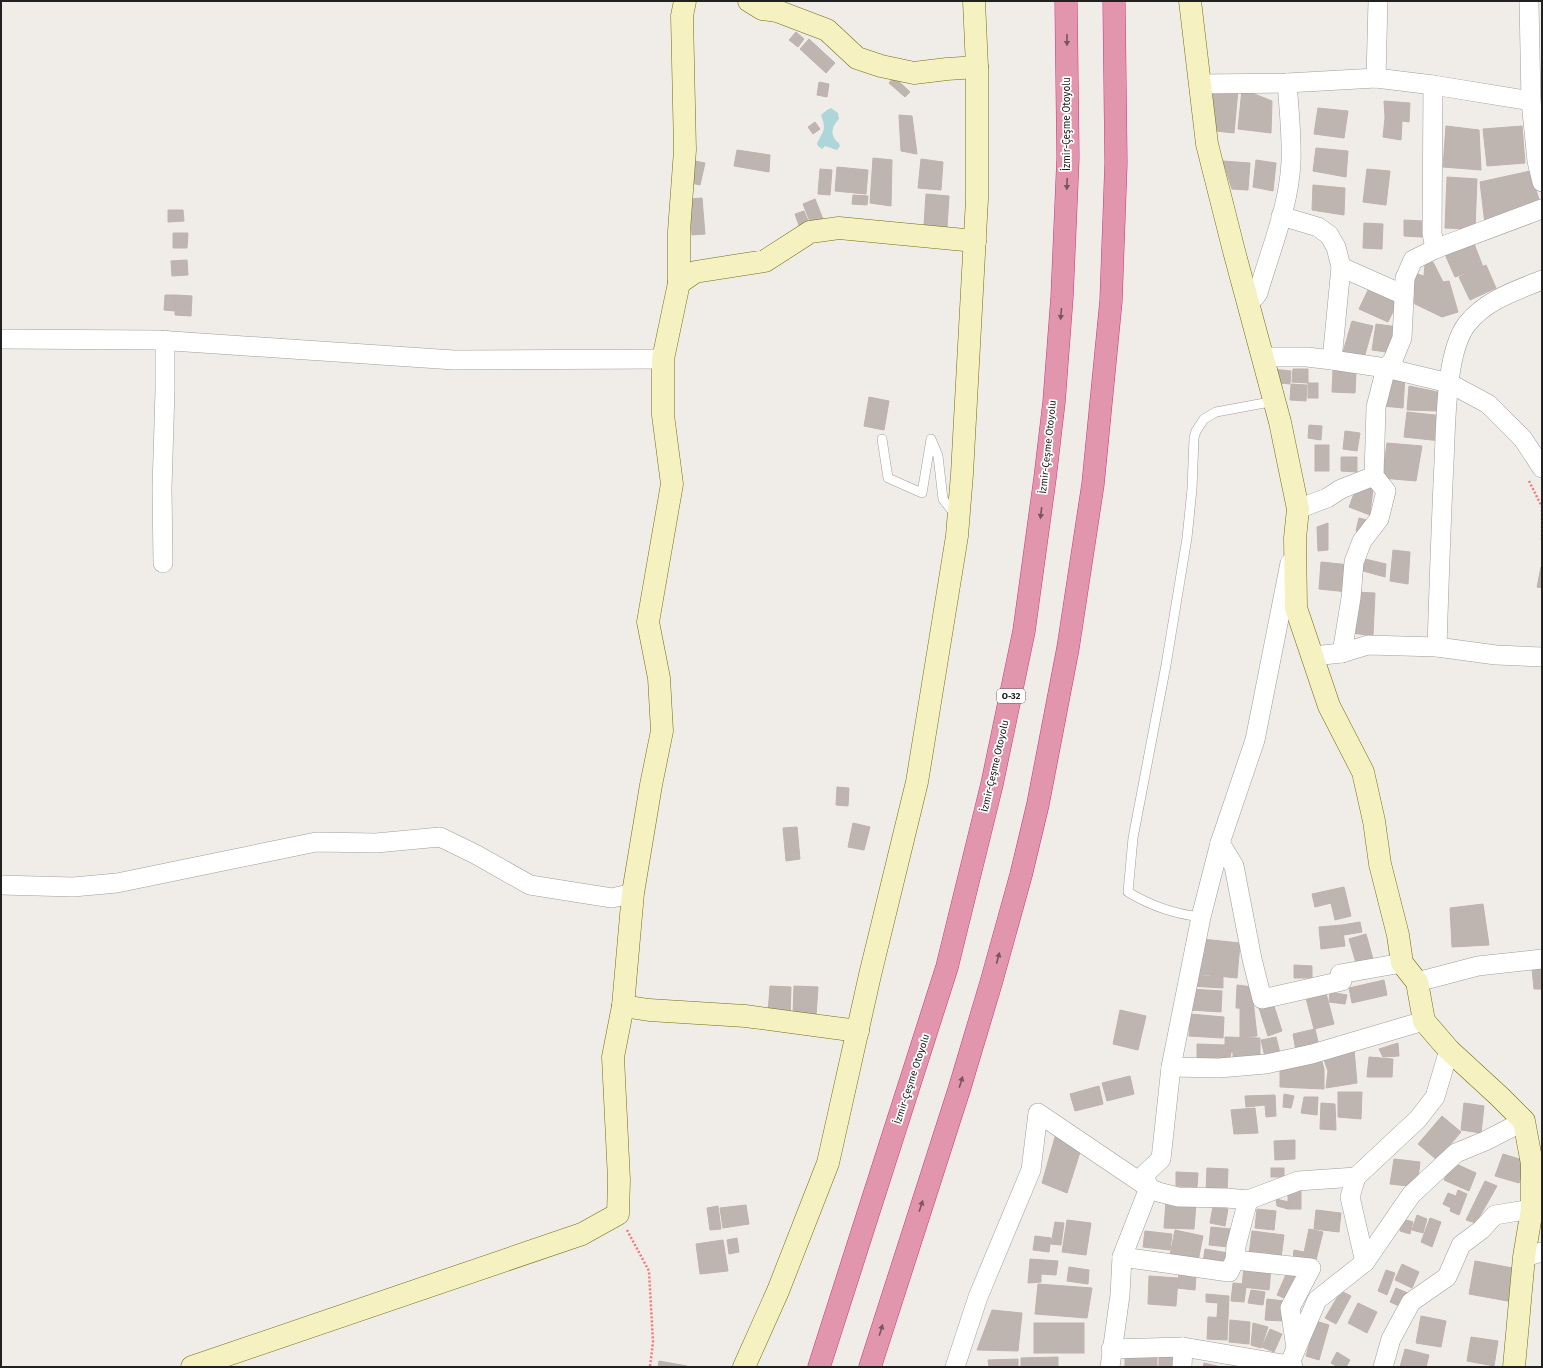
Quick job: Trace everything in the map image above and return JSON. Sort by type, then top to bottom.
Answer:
[{"type":"highway","name":"İzmir-Çeşme Otoyolu","points":[[819,1367],[947,967],[992,784],[1024,631],[1036,550],[1048,448],[1062,297],[1068,158],[1066,1]]},
{"type":"highway","points":[[870,1367],[959,1090],[1021,875],[1038,804],[1068,648],[1093,484],[1111,301],[1116,163],[1114,1]]},
{"type":"street","points":[[192,1367],[575,1237],[618,1214],[620,1180],[612,1057],[623,1006],[633,893],[651,784],[662,731],[659,678],[648,622],[672,484],[663,415],[663,359],[679,282],[679,231],[685,150],[682,16],[685,1]]},
{"type":"street","points":[[749,1],[762,9],[777,11],[827,30],[856,58],[875,64],[914,73],[977,67]]},
{"type":"street","points":[[744,1367],[778,1291],[828,1163],[917,782],[956,544],[958,519],[977,199],[977,67],[974,1]]},
{"type":"street","points":[[1190,1],[1207,144],[1262,357],[1275,401],[1288,455],[1298,509],[1295,538],[1254,740],[1220,843],[1201,917],[1171,1067],[1161,1159],[1144,1175],[1149,1188],[1122,1257],[1120,1295],[1111,1358],[1183,1347],[1293,1360]]},
{"type":"street","points":[[1376,78],[1378,1]]},
{"type":"street","points":[[1534,8],[1531,102],[1537,161],[1542,182]]},
{"type":"street","points":[[1200,84],[1376,78],[1433,85],[1531,102]]},
{"type":"street","points":[[1248,301],[1255,297],[1258,293],[1286,200],[1291,163],[1291,138],[1287,82]]},
{"type":"street","points":[[1433,85],[1432,233],[1435,249]]},
{"type":"street","points":[[1342,653],[1352,598],[1354,562],[1362,540],[1379,519],[1386,490],[1374,476],[1376,407],[1386,368],[1392,360],[1402,338],[1405,278],[1413,260],[1435,249],[1542,209]]},
{"type":"street","points":[[1281,216],[1318,227],[1329,235],[1336,247],[1341,267],[1332,360]]},
{"type":"street","points":[[679,282],[695,272],[765,262],[810,232],[840,228],[975,241]]},
{"type":"street","points":[[1341,267],[1404,295]]},
{"type":"street","points":[[1437,647],[1441,517],[1449,383],[1457,344],[1466,324],[1480,310],[1496,300],[1542,280]]},
{"type":"street","points":[[1,339],[165,340],[454,360],[663,359]]},
{"type":"street","points":[[163,563],[162,488],[165,340]]},
{"type":"street","points":[[1262,357],[1307,357],[1332,360],[1386,368],[1449,383],[1488,404],[1522,439],[1542,468]]},
{"type":"street","points":[[1298,509],[1327,498],[1342,489],[1374,476]]},
{"type":"street","points":[[1295,538],[1296,608],[1329,706],[1363,772],[1374,821],[1380,864],[1398,936],[1402,963],[1417,982],[1424,1021],[1449,1050],[1500,1096],[1524,1121],[1532,1164],[1533,1254],[1514,1367]]},
{"type":"street","points":[[1313,656],[1342,653],[1368,645],[1437,647],[1496,655],[1542,657]]},
{"type":"street","points":[[1,885],[73,887],[117,883],[316,842],[376,844],[440,837],[475,854],[530,885],[612,898],[633,893]]},
{"type":"street","points":[[1220,843],[1234,866],[1252,959],[1262,999],[1342,981],[1340,974],[1402,963]]},
{"type":"street","points":[[612,898],[629,925]]},
{"type":"street","points":[[1417,982],[1478,966],[1542,959]]},
{"type":"street","points":[[623,1006],[649,1010],[744,1016],[858,1031]]},
{"type":"street","points":[[1171,1067],[1219,1068],[1266,1064],[1312,1054],[1424,1021]]},
{"type":"street","points":[[1365,1262],[1350,1197],[1356,1177],[1418,1120],[1435,1097],[1449,1050]]},
{"type":"street","points":[[955,1367],[978,1297],[1030,1170],[1038,1113],[1149,1188],[1158,1192],[1178,1196],[1248,1200],[1298,1181],[1356,1177]]},
{"type":"street","points":[[1293,1360],[1317,1300],[1365,1262],[1411,1195],[1456,1153],[1485,1141],[1524,1121]]},
{"type":"street","points":[[1122,1257],[1229,1272],[1235,1260],[1236,1246],[1248,1200]]},
{"type":"street","points":[[1383,1367],[1391,1339],[1411,1302],[1447,1277],[1461,1245],[1480,1230],[1495,1215],[1532,1209]]},
{"type":"street","points":[[1235,1260],[1311,1268],[1339,1282]]},
{"type":"street","points":[[1293,1360],[1290,1308],[1311,1268]]},
{"type":"street","points":[[1182,1367],[1183,1347]]},
{"type":"lane","points":[[1201,917],[1171,912],[1142,901],[1128,892],[1132,838],[1166,665],[1187,538],[1192,489],[1194,438],[1200,424],[1209,415],[1216,412],[1275,401]]},
{"type":"lane","points":[[882,439],[888,478],[922,493],[930,439],[938,456],[943,499],[958,519]]},
{"type":"path","points":[[1542,510],[1542,540]]},
{"type":"path","points":[[618,1214],[649,1271],[653,1342],[650,1367]]},
{"type":"water","points":[[831,108],[838,113],[839,119],[833,128],[834,137],[840,146],[837,150],[825,146],[822,149],[817,144],[824,128],[821,115]]},
{"type":"building","points":[[796,32],[804,39],[798,47],[789,40]]},
{"type":"building","points":[[809,39],[835,63],[826,73],[800,49]]},
{"type":"building","points":[[894,77],[910,92],[905,97],[889,83]]},
{"type":"building","points":[[819,82],[829,84],[827,97],[817,95]]},
{"type":"building","points":[[1208,89],[1238,90],[1234,133],[1216,131]]},
{"type":"building","points":[[1242,89],[1272,101],[1271,133],[1238,129]]},
{"type":"building","points":[[1384,101],[1410,103],[1409,122],[1385,118]]},
{"type":"building","points":[[1318,108],[1348,111],[1344,138],[1314,134]]},
{"type":"building","points":[[899,115],[912,116],[917,154],[901,151]]},
{"type":"building","points":[[1385,118],[1402,121],[1401,140],[1383,137]]},
{"type":"building","points":[[815,122],[820,129],[813,134],[808,127]]},
{"type":"building","points":[[1446,126],[1479,130],[1481,170],[1443,167]]},
{"type":"building","points":[[1522,126],[1525,163],[1487,166],[1483,129]]},
{"type":"building","points":[[1316,148],[1348,151],[1346,177],[1313,171]]},
{"type":"building","points":[[737,150],[770,155],[769,172],[734,166]]},
{"type":"building","points":[[873,158],[892,160],[891,206],[870,203]]},
{"type":"building","points":[[921,159],[943,162],[941,190],[918,188]]},
{"type":"building","points":[[1256,160],[1276,163],[1273,191],[1253,187]]},
{"type":"building","points":[[695,161],[705,163],[700,185],[691,183]]},
{"type":"building","points":[[1223,161],[1250,163],[1248,190],[1232,189]]},
{"type":"building","points":[[837,167],[868,170],[866,194],[835,191]]},
{"type":"building","points":[[820,169],[832,170],[830,195],[818,194]]},
{"type":"building","points":[[1367,169],[1390,171],[1386,205],[1363,202]]},
{"type":"building","points":[[1530,171],[1541,206],[1485,224],[1480,182]]},
{"type":"building","points":[[1447,177],[1477,179],[1475,229],[1445,228]]},
{"type":"building","points":[[1313,185],[1345,188],[1344,215],[1312,210]]},
{"type":"building","points":[[926,194],[949,196],[947,227],[924,225]]},
{"type":"building","points":[[853,195],[868,196],[867,205],[852,204]]},
{"type":"building","points":[[702,198],[705,234],[692,235],[689,199]]},
{"type":"building","points":[[815,199],[825,224],[813,229],[803,204]]},
{"type":"building","points":[[168,210],[183,210],[184,221],[168,222]]},
{"type":"building","points":[[804,211],[811,228],[801,231],[795,214]]},
{"type":"building","points":[[1404,220],[1423,221],[1422,237],[1404,236]]},
{"type":"building","points":[[1364,223],[1383,224],[1382,249],[1363,248]]},
{"type":"building","points":[[173,233],[188,233],[187,248],[173,248]]},
{"type":"building","points":[[1473,241],[1483,267],[1455,277],[1444,252]]},
{"type":"building","points":[[187,260],[188,275],[172,276],[171,261]]},
{"type":"building","points":[[1433,262],[1443,282],[1449,281],[1458,312],[1442,317],[1415,304],[1409,290],[1414,273],[1424,276],[1425,264]]},
{"type":"building","points":[[1486,265],[1496,288],[1470,300],[1459,277]]},
{"type":"building","points":[[1369,288],[1399,299],[1388,322],[1359,309]]},
{"type":"building","points":[[165,295],[176,295],[175,311],[164,310]]},
{"type":"building","points":[[176,295],[192,296],[191,316],[175,315]]},
{"type":"building","points":[[1352,321],[1373,326],[1364,358],[1343,352]]},
{"type":"building","points":[[1376,324],[1398,327],[1394,353],[1372,350]]},
{"type":"building","points":[[1272,369],[1291,371],[1290,384],[1271,382]]},
{"type":"building","points":[[1293,369],[1308,369],[1308,383],[1292,382]]},
{"type":"building","points":[[1333,370],[1356,371],[1355,393],[1332,392]]},
{"type":"building","points":[[1385,375],[1405,376],[1403,408],[1383,406]]},
{"type":"building","points":[[1308,383],[1318,383],[1318,398],[1308,398]]},
{"type":"building","points":[[1291,384],[1307,385],[1306,401],[1290,400]]},
{"type":"building","points":[[1409,386],[1438,392],[1438,411],[1407,410]]},
{"type":"building","points":[[869,397],[889,401],[884,430],[864,426]]},
{"type":"building","points":[[1407,412],[1444,416],[1441,441],[1404,437]]},
{"type":"building","points":[[1309,425],[1322,426],[1321,440],[1308,438]]},
{"type":"building","points":[[1345,431],[1360,433],[1357,451],[1343,449]]},
{"type":"building","points":[[1387,443],[1422,446],[1416,481],[1382,478]]},
{"type":"building","points":[[1315,445],[1329,445],[1329,471],[1315,471]]},
{"type":"building","points":[[1341,457],[1357,457],[1357,472],[1341,471]]},
{"type":"building","points":[[1358,483],[1373,488],[1370,515],[1349,507]]},
{"type":"building","points":[[1359,518],[1367,520],[1364,532],[1356,531]]},
{"type":"building","points":[[1328,523],[1328,550],[1318,551],[1317,527]]},
{"type":"building","points":[[1393,550],[1410,552],[1408,584],[1390,581]]},
{"type":"building","points":[[1365,559],[1386,564],[1385,577],[1363,571]]},
{"type":"building","points":[[1321,562],[1350,565],[1348,592],[1319,589]]},
{"type":"building","points":[[1542,567],[1542,588],[1537,587]]},
{"type":"building","points":[[1356,592],[1375,593],[1373,636],[1352,633]]},
{"type":"building","points":[[837,787],[849,788],[848,806],[836,805]]},
{"type":"building","points":[[853,823],[870,827],[864,850],[848,847]]},
{"type":"building","points":[[797,827],[800,859],[786,861],[783,828]]},
{"type":"building","points":[[1344,887],[1351,916],[1335,920],[1331,903],[1315,907],[1312,894]]},
{"type":"building","points":[[1483,904],[1489,945],[1452,947],[1450,908]]},
{"type":"building","points":[[1360,922],[1362,932],[1344,935],[1342,925]]},
{"type":"building","points":[[1342,925],[1345,946],[1321,949],[1319,927]]},
{"type":"building","points":[[1366,934],[1373,959],[1356,963],[1349,939]]},
{"type":"building","points":[[1202,939],[1240,943],[1237,978],[1198,974]]},
{"type":"building","points":[[1294,965],[1312,966],[1312,978],[1294,978]]},
{"type":"building","points":[[1542,968],[1542,989],[1534,989],[1532,969]]},
{"type":"building","points":[[1192,975],[1223,977],[1223,988],[1191,986]]},
{"type":"building","points":[[1384,980],[1387,995],[1352,1003],[1349,988]]},
{"type":"building","points":[[1237,985],[1253,987],[1254,1009],[1236,1008]]},
{"type":"building","points":[[770,986],[791,987],[790,1015],[768,1014]]},
{"type":"building","points":[[794,986],[818,987],[816,1016],[793,1015]]},
{"type":"building","points":[[1191,989],[1222,991],[1221,1012],[1190,1010]]},
{"type":"building","points":[[1330,992],[1347,995],[1345,1004],[1329,1002]]},
{"type":"building","points":[[1326,993],[1334,1024],[1314,1029],[1306,998]]},
{"type":"building","points":[[1273,1003],[1282,1031],[1268,1036],[1259,1008]]},
{"type":"building","points":[[1240,1009],[1254,1009],[1257,1036],[1240,1037]]},
{"type":"building","points":[[1120,1010],[1146,1016],[1138,1050],[1113,1044]]},
{"type":"building","points":[[1190,1014],[1224,1017],[1223,1038],[1189,1036]]},
{"type":"building","points":[[1315,1029],[1319,1046],[1296,1051],[1293,1034]]},
{"type":"building","points":[[1225,1037],[1260,1038],[1260,1060],[1233,1059],[1233,1052],[1225,1051]]},
{"type":"building","points":[[1276,1037],[1280,1053],[1265,1057],[1261,1040]]},
{"type":"building","points":[[1398,1043],[1399,1056],[1383,1057],[1379,1049]]},
{"type":"building","points":[[1197,1044],[1225,1045],[1225,1051],[1231,1052],[1230,1060],[1197,1059]]},
{"type":"building","points":[[1354,1049],[1357,1083],[1326,1088],[1328,1071],[1323,1057]]},
{"type":"building","points":[[1369,1057],[1393,1059],[1392,1077],[1367,1077]]},
{"type":"building","points":[[1321,1058],[1324,1069],[1324,1089],[1280,1087],[1280,1066]]},
{"type":"building","points":[[1130,1076],[1134,1094],[1107,1101],[1102,1083]]},
{"type":"building","points":[[1099,1086],[1103,1104],[1075,1111],[1070,1094]]},
{"type":"building","points":[[1338,1092],[1362,1092],[1361,1119],[1338,1117]]},
{"type":"building","points":[[1284,1094],[1294,1096],[1291,1108],[1283,1107]]},
{"type":"building","points":[[1275,1095],[1276,1116],[1266,1117],[1265,1105],[1246,1107],[1245,1096]]},
{"type":"building","points":[[1304,1097],[1318,1097],[1317,1115],[1301,1113]]},
{"type":"building","points":[[1321,1103],[1335,1104],[1336,1130],[1320,1129]]},
{"type":"building","points":[[1464,1103],[1484,1106],[1481,1133],[1461,1130]]},
{"type":"building","points":[[1255,1108],[1258,1133],[1234,1134],[1231,1110]]},
{"type":"building","points":[[1442,1116],[1461,1132],[1437,1160],[1418,1144]]},
{"type":"building","points":[[1057,1130],[1082,1146],[1067,1193],[1042,1183]]},
{"type":"building","points":[[1295,1140],[1295,1159],[1275,1160],[1274,1141]]},
{"type":"building","points":[[1503,1154],[1526,1161],[1519,1183],[1495,1176]]},
{"type":"building","points":[[1394,1159],[1420,1162],[1417,1187],[1390,1184]]},
{"type":"building","points":[[1452,1162],[1476,1173],[1469,1191],[1444,1180]]},
{"type":"building","points":[[1207,1168],[1228,1169],[1227,1192],[1206,1191]]},
{"type":"building","points":[[1271,1168],[1284,1168],[1284,1177],[1271,1177]]},
{"type":"building","points":[[1176,1172],[1198,1173],[1197,1187],[1176,1186]]},
{"type":"building","points":[[1485,1181],[1497,1186],[1476,1223],[1466,1220]]},
{"type":"building","points":[[1288,1190],[1301,1190],[1301,1209],[1288,1209]]},
{"type":"building","points":[[1458,1190],[1467,1194],[1459,1215],[1450,1211],[1451,1208],[1443,1204],[1448,1193],[1456,1196]]},
{"type":"building","points":[[1276,1199],[1289,1202],[1288,1209],[1277,1206]]},
{"type":"building","points":[[1166,1201],[1196,1203],[1194,1229],[1164,1228]]},
{"type":"building","points":[[746,1205],[749,1224],[723,1228],[720,1208]]},
{"type":"building","points":[[718,1206],[721,1229],[710,1230],[707,1208]]},
{"type":"building","points":[[1213,1206],[1228,1209],[1225,1226],[1210,1223]]},
{"type":"building","points":[[1257,1209],[1276,1211],[1274,1230],[1255,1228]]},
{"type":"building","points":[[1316,1210],[1341,1213],[1339,1232],[1314,1229]]},
{"type":"building","points":[[1417,1215],[1427,1219],[1423,1233],[1412,1230]]},
{"type":"building","points":[[1430,1218],[1441,1222],[1432,1247],[1421,1242]]},
{"type":"building","points":[[1403,1219],[1413,1222],[1410,1234],[1400,1231]]},
{"type":"building","points":[[1067,1220],[1091,1223],[1086,1255],[1062,1252]]},
{"type":"building","points":[[1055,1222],[1064,1223],[1061,1245],[1051,1244]]},
{"type":"building","points":[[1211,1227],[1231,1229],[1229,1247],[1209,1245]]},
{"type":"building","points":[[1309,1229],[1323,1232],[1315,1264],[1302,1262]]},
{"type":"building","points":[[1175,1230],[1203,1236],[1198,1261],[1170,1255]]},
{"type":"building","points":[[1145,1231],[1172,1234],[1170,1250],[1143,1247]]},
{"type":"building","points":[[1252,1231],[1284,1235],[1281,1258],[1249,1254]]},
{"type":"building","points":[[1035,1236],[1051,1238],[1049,1252],[1033,1250]]},
{"type":"building","points":[[737,1238],[739,1252],[729,1254],[727,1240]]},
{"type":"building","points":[[723,1240],[728,1271],[700,1274],[696,1244]]},
{"type":"building","points":[[1205,1249],[1228,1253],[1225,1267],[1203,1263]]},
{"type":"building","points":[[1294,1250],[1304,1252],[1302,1262],[1293,1260]]},
{"type":"building","points":[[1030,1259],[1058,1261],[1056,1275],[1041,1274],[1041,1282],[1028,1283]]},
{"type":"building","points":[[1475,1261],[1518,1269],[1513,1302],[1469,1294]]},
{"type":"building","points":[[1402,1264],[1419,1272],[1412,1288],[1395,1280]]},
{"type":"building","points":[[1244,1266],[1271,1269],[1269,1290],[1242,1287]]},
{"type":"building","points":[[1069,1267],[1089,1270],[1088,1284],[1067,1281]]},
{"type":"building","points":[[1288,1270],[1302,1276],[1291,1301],[1277,1295]]},
{"type":"building","points":[[1386,1270],[1395,1273],[1387,1295],[1378,1291]]},
{"type":"building","points":[[1179,1273],[1196,1274],[1195,1290],[1177,1288]]},
{"type":"building","points":[[1149,1276],[1178,1278],[1176,1306],[1148,1304]]},
{"type":"building","points":[[1233,1283],[1243,1284],[1242,1287],[1246,1287],[1244,1302],[1231,1301]]},
{"type":"building","points":[[1038,1284],[1092,1288],[1087,1318],[1035,1314]]},
{"type":"building","points":[[1396,1288],[1410,1294],[1404,1308],[1390,1302]]},
{"type":"building","points":[[1251,1290],[1265,1292],[1263,1305],[1248,1303]]},
{"type":"building","points":[[1341,1291],[1351,1296],[1336,1324],[1325,1318]]},
{"type":"building","points":[[1206,1294],[1229,1296],[1228,1318],[1217,1317],[1218,1303],[1206,1302]]},
{"type":"building","points":[[1267,1299],[1285,1301],[1283,1321],[1265,1320]]},
{"type":"building","points":[[1358,1303],[1377,1312],[1367,1333],[1348,1323]]},
{"type":"building","points":[[992,1310],[1022,1313],[1018,1351],[977,1350]]},
{"type":"building","points":[[1421,1316],[1446,1321],[1441,1347],[1416,1343]]},
{"type":"building","points":[[1208,1317],[1228,1318],[1227,1340],[1207,1339]]},
{"type":"building","points":[[1230,1320],[1250,1322],[1249,1344],[1229,1342]]},
{"type":"building","points":[[1316,1321],[1329,1325],[1319,1360],[1306,1356]]},
{"type":"building","points":[[1034,1323],[1084,1323],[1084,1353],[1034,1353]]},
{"type":"building","points":[[1253,1323],[1268,1327],[1261,1348],[1251,1345]]},
{"type":"building","points":[[1270,1329],[1282,1334],[1274,1352],[1262,1347]]},
{"type":"building","points":[[1471,1337],[1498,1341],[1494,1366],[1467,1361]]},
{"type":"building","points":[[1405,1349],[1429,1355],[1426,1367],[1400,1367]]},
{"type":"building","points":[[1159,1350],[1180,1351],[1179,1367],[1159,1367]]},
{"type":"building","points":[[1125,1352],[1157,1352],[1157,1367],[1125,1367]]},
{"type":"building","points":[[1337,1352],[1350,1360],[1346,1367],[1338,1367],[1331,1363]]},
{"type":"building","points":[[1058,1357],[1058,1367],[1021,1367],[1021,1358]]},
{"type":"building","points":[[1018,1359],[1018,1367],[989,1367],[988,1360]]},
{"type":"building","points":[[659,1361],[687,1366],[687,1367],[658,1367]]},
{"type":"building","points":[[1204,1363],[1221,1367],[1203,1367]]}]
